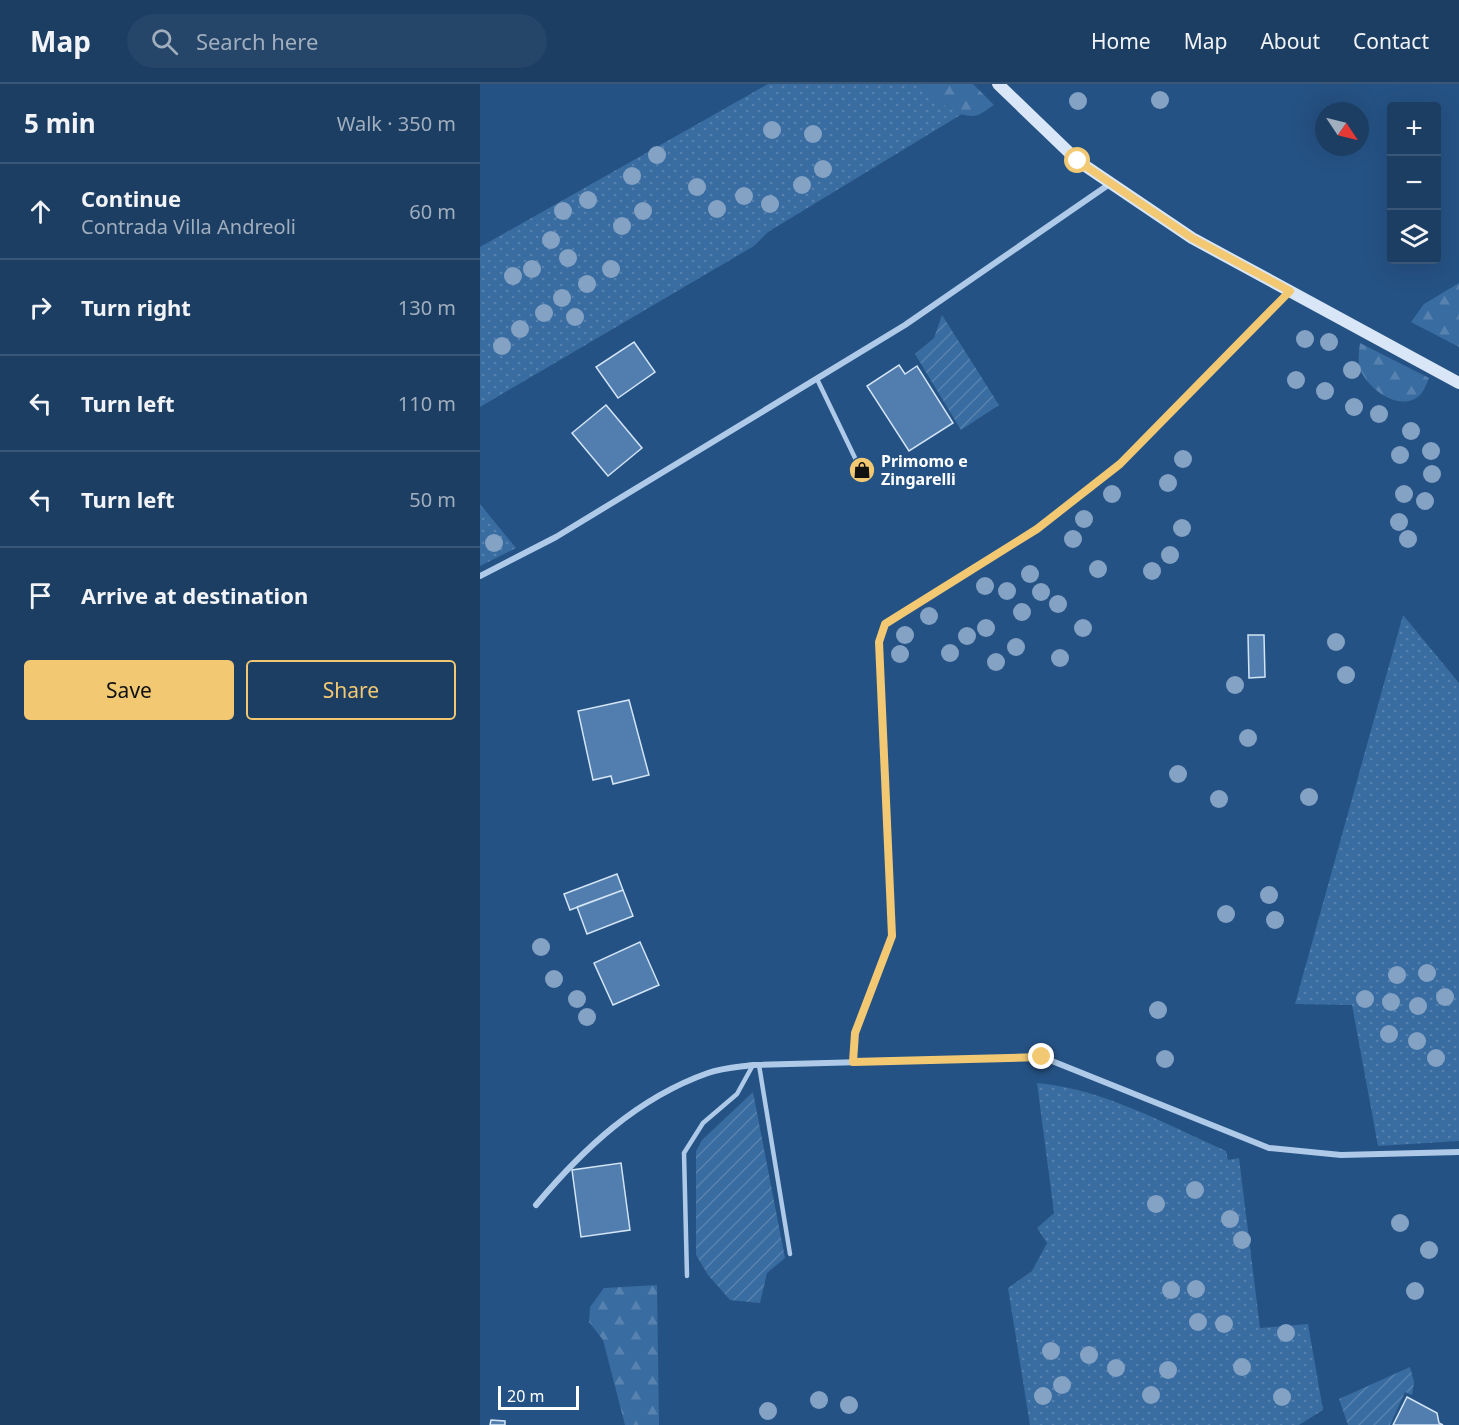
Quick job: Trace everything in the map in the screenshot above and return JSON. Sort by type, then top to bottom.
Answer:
[{"type":"main road","points":[[998,84],[1078,161],[1192,238],[1459,383]]},
{"type":"street","points":[[480,576],[556,537],[905,325],[1111,183]]},
{"type":"street","points":[[536,1205],[570,1165],[605,1132],[654,1097],[710,1072],[756,1065],[1042,1057],[1269,1148],[1341,1155],[1459,1152]]},
{"type":"lane","points":[[853,1062],[855,1033],[892,936],[879,642],[885,624],[1037,529],[1120,464],[1290,291]]},
{"type":"lane","points":[[816,379],[856,460]]},
{"type":"lane","points":[[756,1065],[790,1254]]},
{"type":"lane","points":[[687,1276],[684,1153],[703,1123],[737,1094],[756,1065]]},
{"type":"green space","points":[[768,84],[920,84],[943,104],[962,114],[768,232],[754,246],[480,407],[480,247]]},
{"type":"green space","points":[[920,84],[973,84],[994,105],[978,115],[962,114],[946,106]]},
{"type":"green space","points":[[1459,283],[1459,347],[1411,322],[1424,304]]},
{"type":"green space","points":[[942,315],[999,405],[961,430],[915,354],[934,338]]},
{"type":"green space","points":[[1360,343],[1429,378],[1420,395],[1404,402],[1378,392],[1361,371]]},
{"type":"green space","points":[[480,504],[516,548],[480,566]]},
{"type":"green space","points":[[1403,615],[1459,683],[1459,1141],[1378,1146],[1352,1005],[1295,1004]]},
{"type":"green space","points":[[1037,1083],[1086,1092],[1110,1100],[1226,1151],[1228,1160],[1239,1158],[1260,1328],[1308,1324],[1323,1410],[1299,1425],[1030,1425],[1008,1288],[1032,1271],[1047,1243],[1037,1228],[1054,1213]]},
{"type":"green space","points":[[753,1092],[785,1258],[767,1273],[760,1303],[730,1300],[708,1275],[696,1255],[696,1151],[702,1140]]},
{"type":"green space","points":[[657,1285],[659,1425],[625,1425],[603,1340],[589,1322],[590,1307],[604,1288]]},
{"type":"green space","points":[[1410,1367],[1414,1382],[1412,1395],[1405,1392],[1390,1425],[1348,1425],[1339,1399]]},
{"type":"building","points":[[634,342],[655,372],[618,398],[596,367]]},
{"type":"building","points":[[899,365],[905,374],[917,366],[953,423],[909,451],[867,386]]},
{"type":"building","points":[[606,405],[642,448],[608,476],[572,433]]},
{"type":"building","points":[[1248,635],[1264,635],[1265,677],[1249,678]]},
{"type":"building","points":[[629,700],[649,775],[613,784],[611,776],[593,780],[578,711]]},
{"type":"building","points":[[617,874],[623,890],[570,910],[564,894]]},
{"type":"building","points":[[623,890],[633,916],[587,934],[577,907]]},
{"type":"building","points":[[640,942],[659,985],[613,1005],[594,963]]},
{"type":"building","points":[[621,1163],[630,1230],[581,1237],[572,1170]]},
{"type":"building","points":[[1407,1397],[1437,1413],[1439,1423],[1443,1425],[1393,1425]]},
{"type":"building","points":[[491,1420],[505,1421],[505,1425],[490,1425]]},
{"type":"place","name":"Primomo e Zingarelli","points":[[862,470]]},
{"type":"route","points":[[1042,1057],[853,1062],[855,1033],[892,936],[879,642],[885,624],[1037,529],[1120,464],[1223,362],[1290,291],[1192,238],[1078,161]]}]
